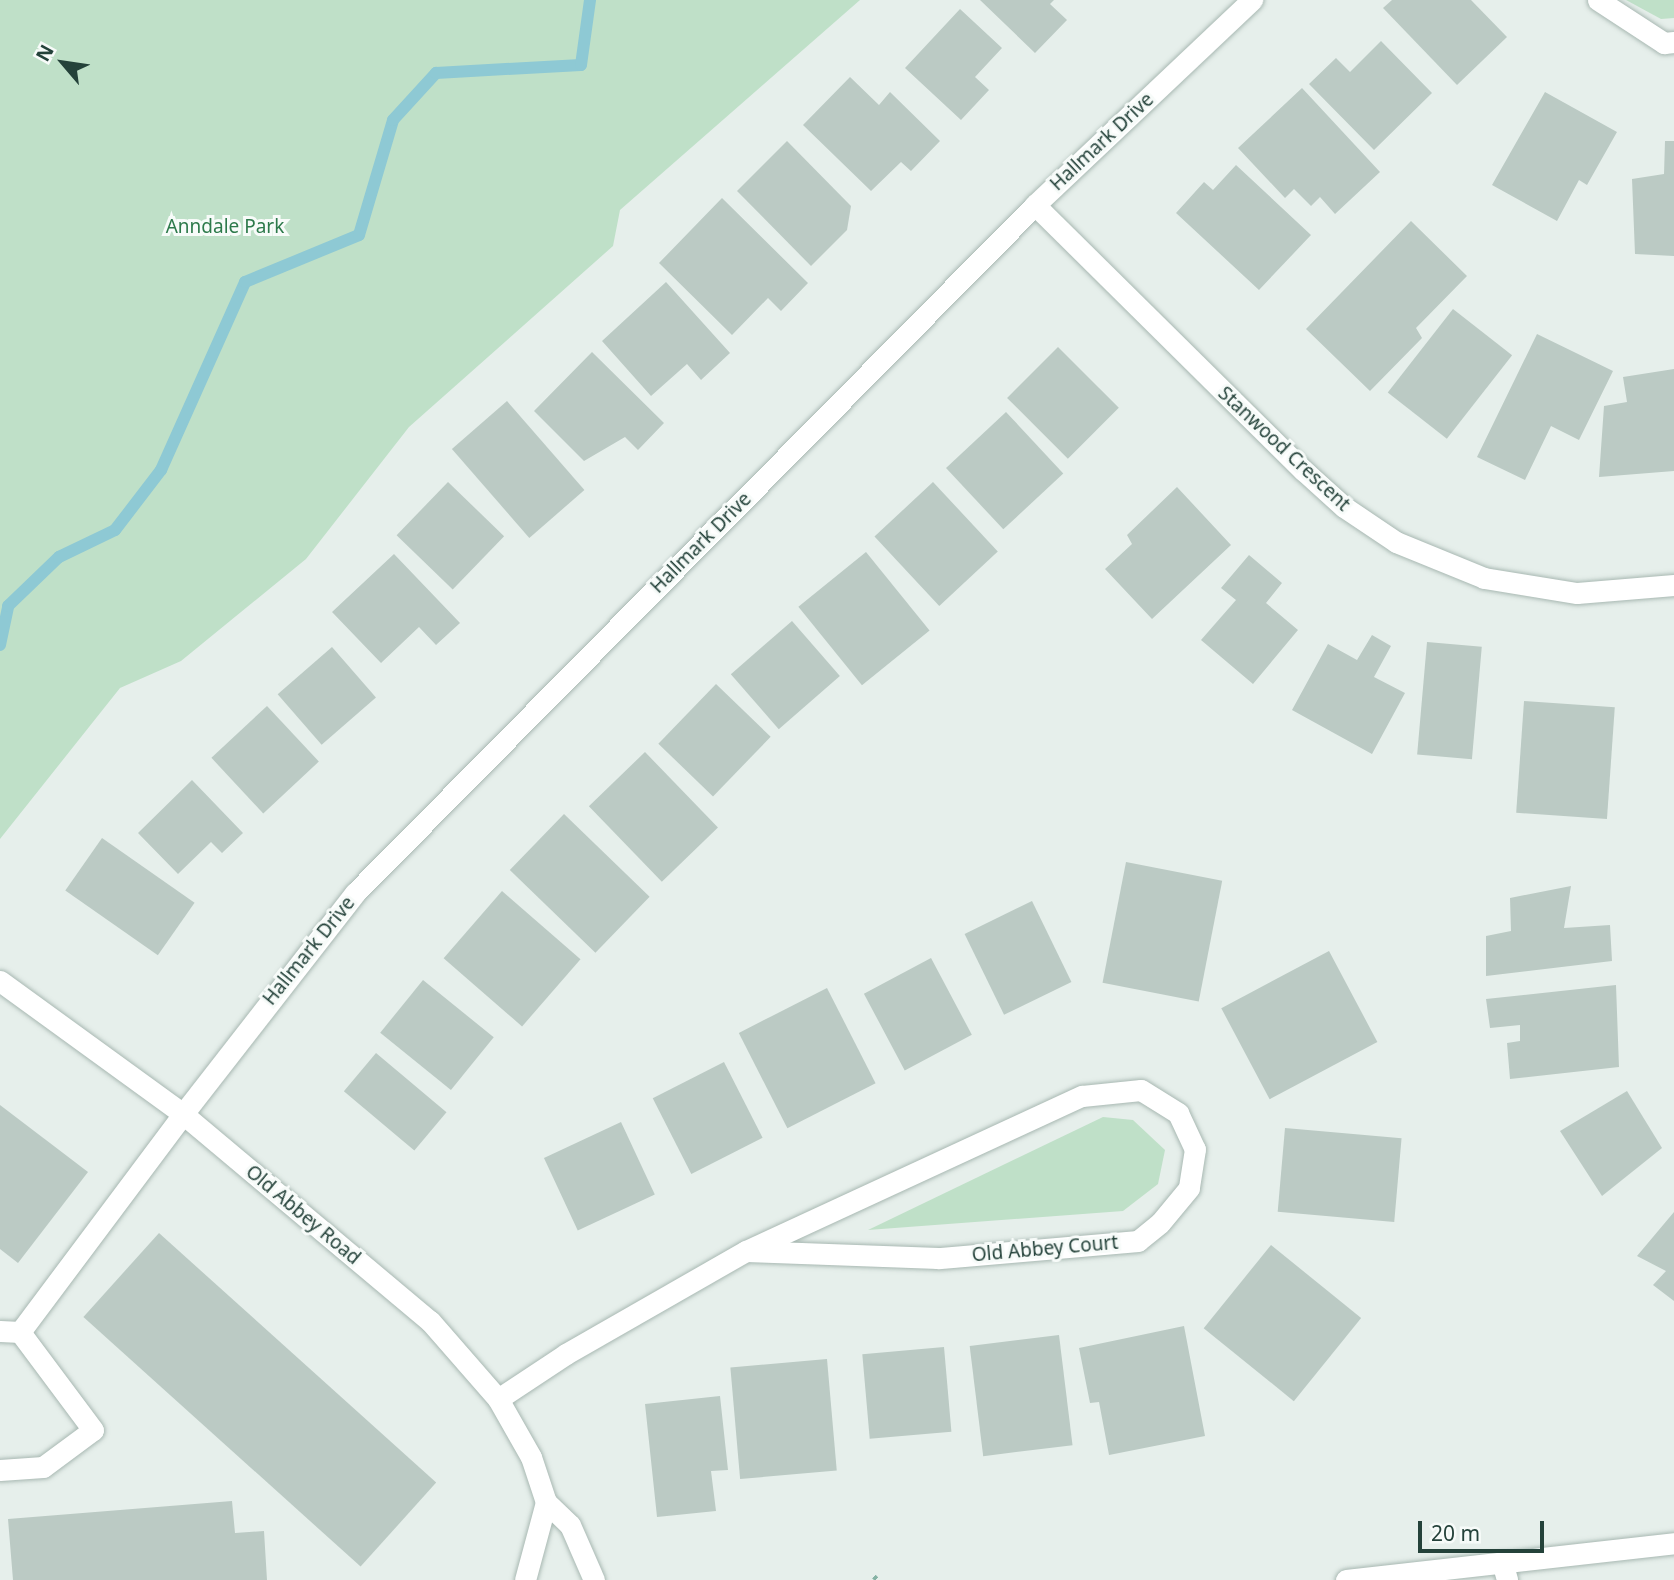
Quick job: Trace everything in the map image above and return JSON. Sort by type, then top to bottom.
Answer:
[{"type":"street","name":"Hallmark Drive","points":[[10,1331],[355,893],[1035,205],[1252,0]]},
{"type":"street","points":[[1598,0],[1664,43],[1674,42]]},
{"type":"street","name":"Stanwood Crescent","points":[[1035,205],[1303,470],[1344,507],[1396,542],[1483,578],[1577,593],[1674,585]]},
{"type":"street","name":"Old Abbey Road","points":[[0,981],[183,1114],[430,1321],[498,1399],[531,1457],[545,1502],[570,1525],[594,1580]]},
{"type":"street","name":"Old Abbey Court","points":[[498,1399],[566,1354],[746,1251],[1082,1096],[1141,1090],[1178,1113],[1195,1149],[1189,1188],[1160,1223],[1138,1241],[938,1258],[746,1251]]},
{"type":"street","points":[[0,1470],[43,1466],[93,1430],[10,1331]]},
{"type":"street","points":[[525,1580],[545,1502]]},
{"type":"street","points":[[1346,1580],[1505,1571],[1674,1544]]},
{"type":"green space","name":"Anndale Park","points":[[0,0],[860,0],[620,210],[613,246],[409,427],[306,559],[181,661],[120,688],[0,839]]},
{"type":"green space","points":[[1626,0],[1674,0],[1674,18],[1661,19]]},
{"type":"green space","points":[[1103,1117],[1133,1120],[1165,1150],[1158,1184],[1123,1211],[868,1230]]},
{"type":"building","points":[[980,0],[1054,0],[1050,4],[1067,20],[1035,53]]},
{"type":"building","points":[[1392,0],[1471,0],[1507,37],[1457,85],[1383,8]]},
{"type":"building","points":[[960,9],[1002,48],[975,77],[989,90],[961,120],[905,68]]},
{"type":"building","points":[[1381,41],[1432,93],[1374,150],[1309,84],[1336,58],[1350,72]]},
{"type":"building","points":[[850,77],[879,105],[890,92],[940,141],[911,171],[901,162],[871,191],[803,125]]},
{"type":"building","points":[[1302,88],[1380,172],[1335,214],[1320,197],[1311,206],[1294,189],[1285,198],[1238,148]]},
{"type":"building","points":[[1545,92],[1617,132],[1587,185],[1579,180],[1557,221],[1492,185]]},
{"type":"building","points":[[787,141],[851,206],[847,230],[811,266],[737,191]]},
{"type":"building","points":[[1665,141],[1674,141],[1674,256],[1635,254],[1632,179],[1664,174]]},
{"type":"building","points":[[1236,165],[1311,235],[1259,290],[1176,213],[1204,182],[1213,190]]},
{"type":"building","points":[[722,198],[808,283],[781,311],[768,298],[732,335],[659,263]]},
{"type":"building","points":[[1411,221],[1467,276],[1416,328],[1422,338],[1370,391],[1306,329]]},
{"type":"building","points":[[666,282],[730,353],[701,380],[687,364],[651,396],[602,341]]},
{"type":"building","points":[[1453,309],[1512,355],[1447,439],[1388,393]]},
{"type":"building","points":[[1537,334],[1613,371],[1579,440],[1551,426],[1525,480],[1477,457]]},
{"type":"building","points":[[1058,347],[1119,408],[1068,459],[1007,398]]},
{"type":"building","points":[[592,352],[664,423],[638,450],[625,437],[584,461],[534,411]]},
{"type":"building","points":[[1674,369],[1674,471],[1599,477],[1604,406],[1627,402],[1623,377]]},
{"type":"building","points":[[507,401],[584,490],[529,538],[452,449]]},
{"type":"building","points":[[1006,412],[1063,473],[1003,529],[946,468]]},
{"type":"building","points":[[448,482],[504,536],[453,589],[397,535]]},
{"type":"building","points":[[933,482],[998,551],[939,606],[874,537]]},
{"type":"building","points":[[1177,487],[1231,545],[1152,619],[1105,569],[1132,544],[1127,535]]},
{"type":"building","points":[[866,552],[930,630],[862,685],[798,607]]},
{"type":"building","points":[[394,554],[460,623],[436,645],[419,627],[381,663],[332,612]]},
{"type":"building","points":[[1249,555],[1282,583],[1266,603],[1298,630],[1253,684],[1201,640],[1236,600],[1221,588]]},
{"type":"building","points":[[792,621],[840,676],[779,729],[731,674]]},
{"type":"building","points":[[1372,635],[1391,646],[1374,677],[1405,693],[1372,754],[1292,710],[1328,644],[1357,660]]},
{"type":"building","points":[[1427,642],[1482,647],[1472,759],[1417,755]]},
{"type":"building","points":[[332,647],[376,698],[322,745],[278,694]]},
{"type":"building","points":[[716,684],[771,737],[713,796],[658,744]]},
{"type":"building","points":[[1524,701],[1615,707],[1607,819],[1516,813]]},
{"type":"building","points":[[267,706],[319,762],[263,813],[211,758]]},
{"type":"building","points":[[645,752],[718,828],[662,882],[589,806]]},
{"type":"building","points":[[192,780],[243,833],[222,853],[211,842],[178,874],[138,833]]},
{"type":"building","points":[[564,814],[650,897],[595,953],[510,870]]},
{"type":"building","points":[[102,838],[195,903],[158,955],[65,890]]},
{"type":"building","points":[[1126,862],[1222,881],[1199,1001],[1103,983]]},
{"type":"building","points":[[1571,886],[1564,928],[1610,925],[1612,961],[1486,976],[1486,936],[1511,931],[1510,898]]},
{"type":"building","points":[[502,891],[580,959],[522,1026],[444,958]]},
{"type":"building","points":[[1032,901],[1071,982],[1004,1015],[965,934]]},
{"type":"building","points":[[1329,951],[1377,1042],[1270,1099],[1221,1008]]},
{"type":"building","points":[[931,958],[972,1035],[905,1070],[864,994]]},
{"type":"building","points":[[423,980],[494,1037],[451,1090],[380,1033]]},
{"type":"building","points":[[1616,985],[1619,1067],[1510,1079],[1507,1043],[1520,1041],[1520,1025],[1490,1028],[1486,999]]},
{"type":"building","points":[[827,988],[876,1083],[787,1128],[739,1033]]},
{"type":"building","points":[[376,1053],[446,1112],[414,1150],[344,1091]]},
{"type":"building","points":[[724,1062],[763,1138],[691,1174],[653,1098]]},
{"type":"building","points":[[1627,1091],[1662,1148],[1602,1196],[1560,1131]]},
{"type":"building","points":[[0,1105],[88,1172],[18,1263],[0,1249]]},
{"type":"building","points":[[621,1122],[655,1195],[578,1230],[544,1158]]},
{"type":"building","points":[[1285,1128],[1402,1138],[1394,1222],[1278,1212]]},
{"type":"building","points":[[1674,1212],[1674,1301],[1653,1285],[1666,1271],[1637,1256]]},
{"type":"building","points":[[159,1233],[436,1483],[361,1567],[83,1317]]},
{"type":"building","points":[[1271,1245],[1361,1318],[1294,1401],[1204,1328]]},
{"type":"building","points":[[1184,1326],[1205,1436],[1109,1455],[1099,1402],[1090,1403],[1079,1348]]},
{"type":"building","points":[[1059,1335],[1073,1445],[983,1456],[970,1346]]},
{"type":"building","points":[[944,1347],[951,1432],[870,1439],[862,1354]]},
{"type":"building","points":[[827,1359],[837,1471],[740,1479],[730,1367]]},
{"type":"building","points":[[720,1396],[728,1470],[711,1471],[716,1511],[657,1517],[645,1404]]},
{"type":"building","points":[[232,1501],[235,1533],[264,1531],[267,1580],[13,1580],[8,1519]]},
{"type":"waterway","points":[[0,645],[8,606],[59,557],[115,530],[161,470],[245,282],[359,235],[393,120],[436,73],[581,65],[590,0]]}]
